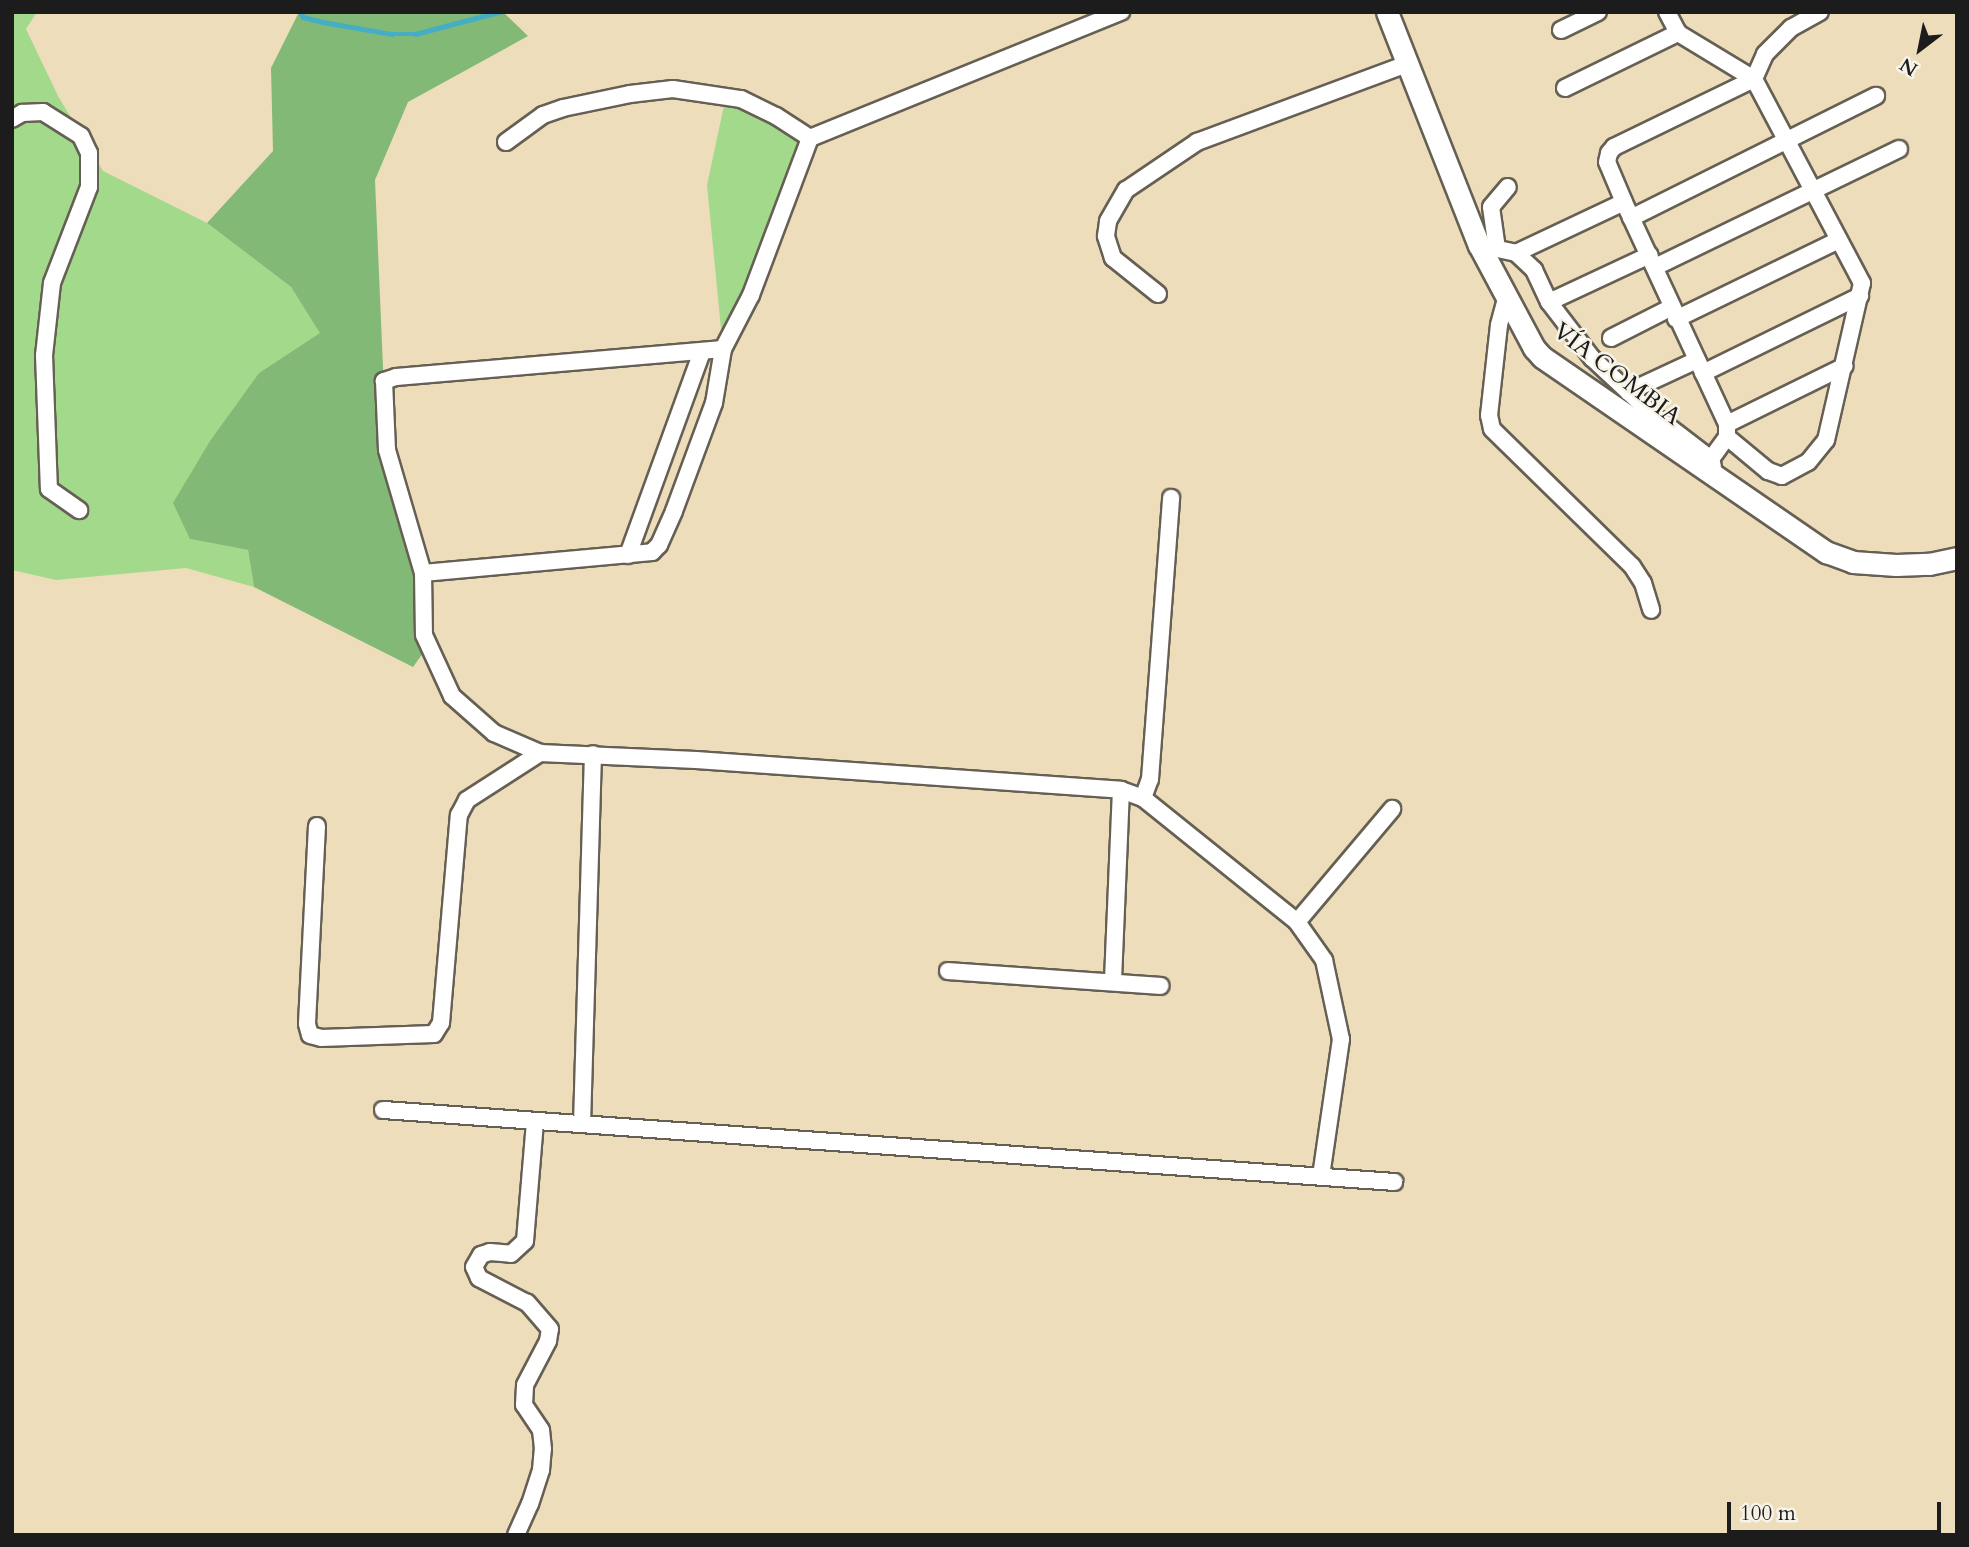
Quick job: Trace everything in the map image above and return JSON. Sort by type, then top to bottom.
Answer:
[{"type":"main road","name":"VÍA COMBIA","points":[[1387,12],[1507,295],[1534,348],[1542,357],[1714,469],[1826,552],[1853,562],[1896,565],[1929,564],[1957,558]]},
{"type":"street","points":[[423,573],[652,552],[659,545],[714,403],[723,349],[751,295],[810,138],[1121,12]]},
{"type":"street","points":[[1561,30],[1598,12]]},
{"type":"street","points":[[1667,12],[1678,33],[1754,79],[1862,283],[1826,440],[1808,462],[1782,476],[1768,471],[1727,431],[1607,162],[1614,147],[1754,79],[1766,54],[1791,28],[1820,12]]},
{"type":"street","points":[[1565,88],[1678,33]]},
{"type":"street","points":[[1158,294],[1113,258],[1106,236],[1108,221],[1126,190],[1197,142],[1409,63]]},
{"type":"street","points":[[506,142],[543,115],[563,108],[630,94],[673,89],[741,99],[776,116],[810,138]]},
{"type":"street","points":[[1631,218],[1876,96]]},
{"type":"street","points":[[12,120],[22,113],[43,112],[81,136],[89,153],[89,187],[52,283],[44,355],[49,489],[79,510]]},
{"type":"street","points":[[1549,302],[1652,261],[1813,191],[1899,149]]},
{"type":"street","points":[[1508,187],[1492,207],[1488,247],[1516,253],[1534,270],[1549,302],[1592,358],[1714,469],[1727,431],[1845,366]]},
{"type":"street","points":[[1516,253],[1624,202]]},
{"type":"street","points":[[1611,338],[1839,240]]},
{"type":"street","points":[[1507,295],[1499,325],[1489,415],[1492,429],[1632,566],[1643,583],[1651,610]]},
{"type":"street","points":[[1628,392],[1700,366],[1860,296]]},
{"type":"street","points":[[723,349],[396,377],[385,381],[387,450],[423,573],[424,635],[452,696],[494,733],[540,753],[593,754],[1121,790],[1143,798],[1297,922],[1324,960],[1342,1040],[1321,1176]]},
{"type":"street","points":[[628,555],[702,352]]},
{"type":"street","points":[[1143,798],[1150,779],[1171,498]]},
{"type":"street","points":[[317,826],[307,1024],[310,1035],[321,1038],[434,1034],[441,1023],[459,815],[467,800],[540,753]]},
{"type":"street","points":[[582,1124],[593,754]]},
{"type":"street","points":[[1113,980],[1121,790]]},
{"type":"street","points":[[1297,922],[1392,809]]},
{"type":"street","points":[[948,971],[1113,980],[1160,986]]},
{"type":"street","points":[[383,1110],[1394,1182]]},
{"type":"street","points":[[516,1535],[534,1493],[543,1449],[541,1430],[524,1405],[524,1385],[548,1341],[550,1329],[527,1303],[479,1278],[474,1267],[481,1255],[489,1252],[511,1254],[526,1241],[535,1121]]},
{"type":"green space","points":[[12,12],[37,12],[26,29],[58,96],[103,171],[207,223],[291,287],[321,333],[259,373],[190,539],[248,550],[254,587],[186,568],[56,580],[12,570]]},
{"type":"green space","points":[[299,12],[503,12],[528,36],[408,102],[375,180],[386,438],[423,573],[428,646],[413,667],[254,587],[248,550],[190,539],[173,503],[210,441],[259,373],[320,333],[291,287],[207,223],[273,151],[271,68]]},
{"type":"green space","points":[[726,96],[810,138],[723,349],[707,185]]},
{"type":"waterway","points":[[301,12],[303,17],[323,22],[392,34],[415,34],[499,12]]}]
